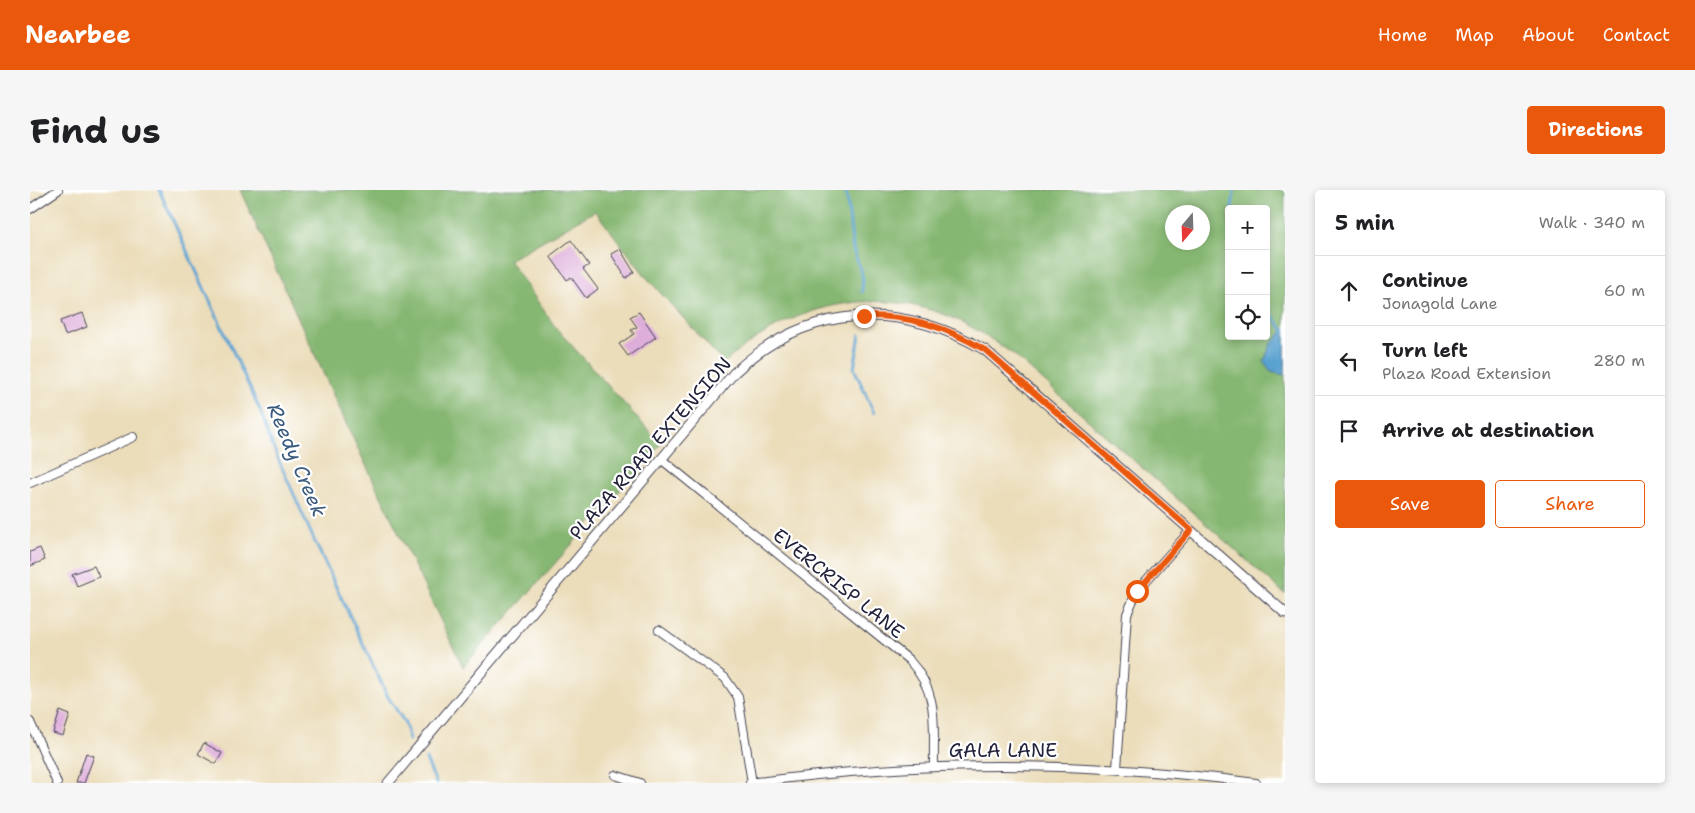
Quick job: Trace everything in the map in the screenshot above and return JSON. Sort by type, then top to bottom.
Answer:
[{"type":"street","points":[[30,209],[58,190]]},
{"type":"street","name":"PLAZA ROAD EXTENSION","points":[[388,783],[734,373],[753,356],[779,339],[800,329],[837,318],[878,316],[906,318],[947,330],[985,350],[1285,613]]},
{"type":"street","points":[[30,483],[133,438]]},
{"type":"street","name":"EVERCRISP LANE","points":[[661,459],[909,660],[920,672],[928,686],[933,708],[934,766]]},
{"type":"street","points":[[1117,768],[1127,614],[1137,591],[1191,530]]},
{"type":"street","points":[[659,630],[725,678],[738,697],[751,783]]},
{"type":"street","points":[[30,722],[57,783]]},
{"type":"street","name":"GALA LANE","points":[[751,783],[861,770],[934,766],[1117,768],[1256,783]]},
{"type":"street","points":[[615,775],[640,783]]},
{"type":"green space","points":[[240,190],[1285,190],[1285,594],[1013,354],[969,326],[940,313],[911,305],[882,302],[853,303],[825,308],[798,317],[772,329],[747,344],[724,363],[647,278],[595,211],[509,260],[556,328],[661,444],[463,667],[350,432]]},
{"type":"water","points":[[1285,329],[1285,375],[1271,372],[1264,361],[1271,344]]},
{"type":"building","points":[[571,240],[589,265],[583,269],[598,289],[586,298],[571,277],[567,280],[550,256]]},
{"type":"building","points":[[620,249],[634,272],[626,278],[611,254]]},
{"type":"building","points":[[639,312],[656,337],[628,356],[619,344],[634,334],[631,330],[637,327],[630,317]]},
{"type":"building","points":[[82,313],[87,327],[65,335],[60,321]]},
{"type":"building","points":[[40,548],[45,560],[30,566],[30,552]]},
{"type":"building","points":[[94,566],[99,577],[77,586],[72,574]]},
{"type":"building","points":[[60,711],[70,715],[63,736],[53,733]]},
{"type":"building","points":[[204,743],[222,753],[216,764],[198,754]]},
{"type":"building","points":[[86,753],[94,756],[84,783],[76,783]]},
{"type":"waterway","name":"Reedy Creek","points":[[159,190],[259,408],[276,454],[315,542],[388,697],[405,723],[409,740]]},
{"type":"waterway","points":[[846,190],[853,249],[863,278],[862,292]]},
{"type":"waterway","points":[[1232,205],[1234,190]]},
{"type":"waterway","points":[[1270,312],[1285,332]]},
{"type":"waterway","points":[[860,335],[854,368],[874,413]]},
{"type":"waterway","name":"Reedy Creek","points":[[426,759],[436,783]]},
{"type":"route","points":[[864,316],[918,320],[947,330],[985,350],[1191,530],[1137,591]]}]
